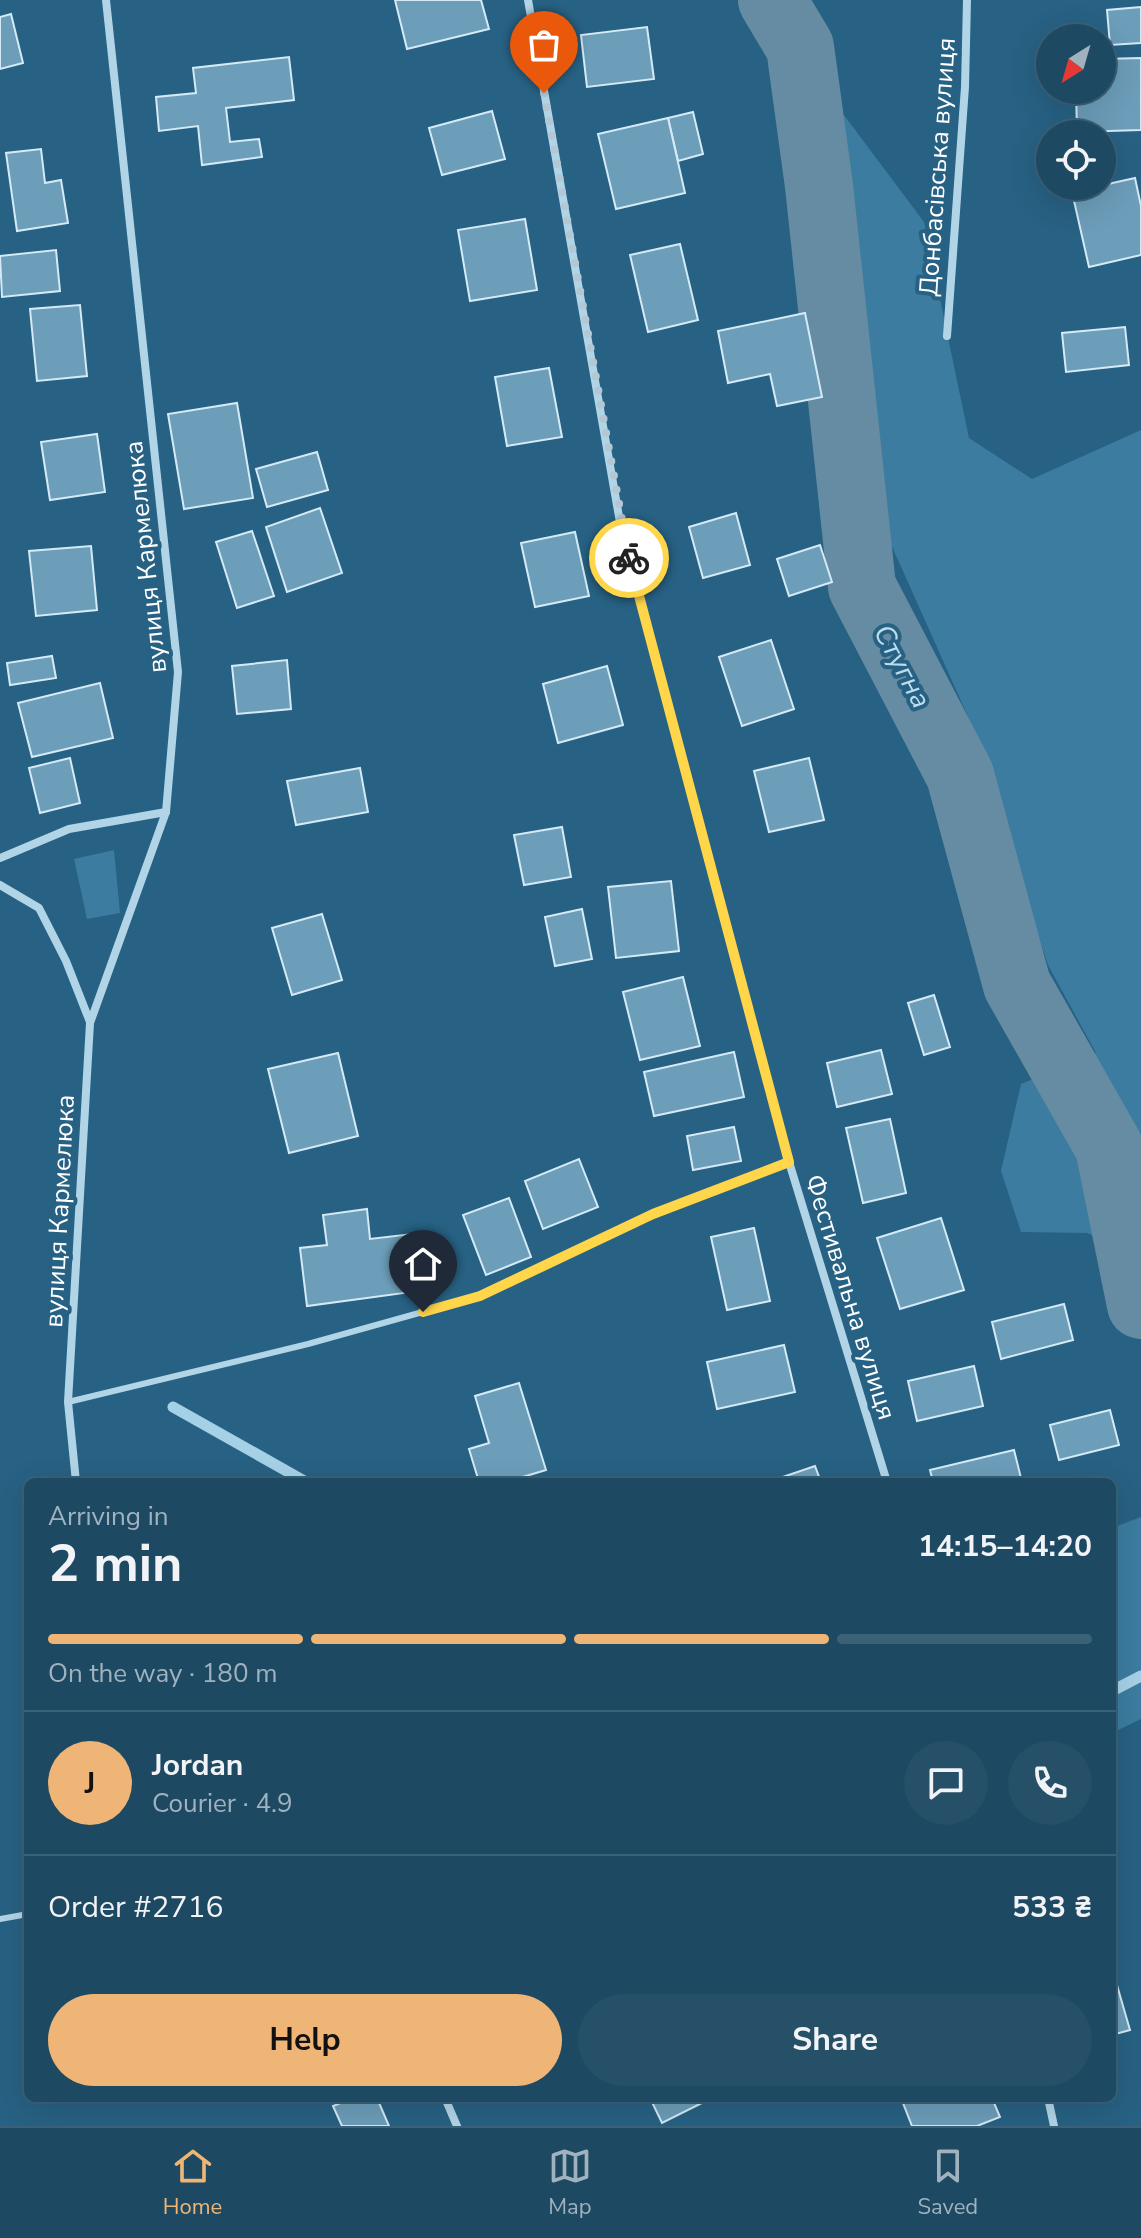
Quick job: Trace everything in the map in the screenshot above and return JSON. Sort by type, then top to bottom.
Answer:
[{"type":"street","name":"вулиця Кармелюка","points":[[76,1478],[68,1402],[90,1023],[166,812],[178,672],[106,0]]},
{"type":"street","name":"Фестивальна вулиця","points":[[528,0],[621,528],[789,1162],[886,1478]]},
{"type":"street","name":"Донбасівська вулиця","points":[[947,336],[965,87],[967,0]]},
{"type":"street","points":[[0,858],[69,829],[166,812]]},
{"type":"street","points":[[0,885],[39,908],[66,961],[90,1023]]},
{"type":"street","points":[[447,2102],[457,2126]]},
{"type":"street","points":[[1049,2102],[1054,2126]]},
{"type":"lane","points":[[68,1402],[308,1344],[480,1296],[653,1214],[789,1162]]},
{"type":"lane","points":[[0,1919],[24,1915]]},
{"type":"shaded area","points":[[844,115],[924,222],[969,438],[1032,479],[1141,430],[1141,1257],[1087,1233],[1021,1232],[1001,1171],[1021,1084],[1096,1053],[1048,965],[970,721],[881,522],[858,337],[835,214]]},
{"type":"shaded area","points":[[114,850],[120,913],[87,919],[74,859]]},
{"type":"shaded area","points":[[1141,1517],[1141,1719],[1116,1731],[1116,1526]]},
{"type":"building","points":[[395,0],[481,0],[489,29],[407,49]]},
{"type":"building","points":[[1141,7],[1141,43],[1116,45],[1116,24],[1108,24],[1107,10]]},
{"type":"building","points":[[11,14],[23,63],[0,69],[0,17]]},
{"type":"building","points":[[647,27],[654,79],[587,87],[581,35]]},
{"type":"building","points":[[289,57],[294,100],[226,108],[230,142],[259,139],[262,157],[202,165],[198,126],[159,131],[156,97],[196,93],[193,68]]},
{"type":"building","points":[[1141,58],[1141,130],[1116,131],[1116,120],[1077,120],[1076,104],[1116,104],[1116,59]]},
{"type":"building","points":[[492,111],[505,159],[442,175],[429,128]]},
{"type":"building","points":[[693,112],[703,154],[678,161],[668,118]]},
{"type":"building","points":[[668,118],[685,193],[616,209],[598,134]]},
{"type":"building","points":[[41,149],[45,183],[61,180],[68,223],[17,231],[6,153]]},
{"type":"building","points":[[1135,178],[1141,206],[1141,255],[1089,267],[1074,200],[1116,200],[1116,182]]},
{"type":"building","points":[[525,219],[537,290],[470,301],[458,230]]},
{"type":"building","points":[[680,244],[698,320],[648,332],[630,255]]},
{"type":"building","points":[[56,250],[60,291],[2,297],[0,256]]},
{"type":"building","points":[[80,305],[87,376],[37,381],[30,309]]},
{"type":"building","points":[[805,313],[822,397],[777,406],[770,374],[728,383],[718,331]]},
{"type":"building","points":[[1125,327],[1129,365],[1066,372],[1062,333]]},
{"type":"building","points":[[549,368],[562,437],[507,446],[495,377]]},
{"type":"building","points":[[237,403],[253,498],[184,509],[168,414]]},
{"type":"building","points":[[97,434],[105,492],[50,500],[41,442]]},
{"type":"building","points":[[317,452],[328,490],[267,507],[256,469]]},
{"type":"building","points":[[320,508],[342,573],[287,592],[266,527]]},
{"type":"building","points":[[736,513],[750,565],[703,578],[689,527]]},
{"type":"building","points":[[252,531],[274,596],[237,608],[216,542]]},
{"type":"building","points":[[575,532],[589,596],[535,607],[521,543]]},
{"type":"building","points":[[820,545],[832,582],[789,596],[777,559]]},
{"type":"building","points":[[91,546],[97,610],[36,616],[29,551]]},
{"type":"building","points":[[771,640],[794,709],[742,726],[719,657]]},
{"type":"building","points":[[52,656],[56,678],[10,685],[7,663]]},
{"type":"building","points":[[287,660],[291,709],[237,714],[232,666]]},
{"type":"building","points":[[607,666],[623,725],[558,743],[543,684]]},
{"type":"building","points":[[100,683],[113,738],[32,757],[18,703]]},
{"type":"building","points":[[70,758],[80,803],[40,813],[29,768]]},
{"type":"building","points":[[809,758],[824,820],[769,832],[754,771]]},
{"type":"building","points":[[360,768],[368,812],[296,825],[287,781]]},
{"type":"building","points":[[562,827],[571,877],[524,885],[514,835]]},
{"type":"building","points":[[671,881],[679,951],[616,958],[608,887]]},
{"type":"building","points":[[582,909],[592,959],[555,966],[545,917]]},
{"type":"building","points":[[322,914],[342,980],[292,995],[272,928]]},
{"type":"building","points":[[683,977],[700,1046],[640,1060],[623,992]]},
{"type":"building","points":[[934,995],[950,1047],[924,1055],[908,1003]]},
{"type":"building","points":[[881,1050],[892,1094],[837,1107],[827,1063]]},
{"type":"building","points":[[734,1052],[744,1097],[654,1116],[644,1072]]},
{"type":"building","points":[[338,1053],[358,1136],[289,1153],[268,1069]]},
{"type":"building","points":[[890,1119],[906,1193],[863,1203],[846,1128]]},
{"type":"building","points":[[734,1127],[741,1161],[693,1170],[687,1136]]},
{"type":"building","points":[[579,1159],[598,1207],[543,1229],[525,1181]]},
{"type":"building","points":[[509,1198],[531,1257],[486,1275],[463,1215]]},
{"type":"building","points":[[367,1209],[370,1239],[412,1234],[419,1291],[307,1306],[300,1248],[327,1245],[323,1215]]},
{"type":"building","points":[[941,1218],[964,1290],[900,1309],[877,1238]]},
{"type":"building","points":[[754,1228],[770,1301],[727,1310],[711,1237]]},
{"type":"building","points":[[1064,1304],[1073,1340],[1001,1359],[992,1322]]},
{"type":"building","points":[[784,1345],[795,1392],[717,1409],[707,1362]]},
{"type":"building","points":[[974,1366],[983,1406],[917,1421],[908,1381]]},
{"type":"building","points":[[519,1383],[546,1470],[519,1478],[478,1478],[469,1449],[489,1443],[475,1396]]},
{"type":"building","points":[[1110,1410],[1119,1445],[1059,1460],[1050,1425]]},
{"type":"building","points":[[1014,1450],[1021,1478],[932,1478],[930,1470]]},
{"type":"building","points":[[815,1466],[820,1478],[780,1478]]},
{"type":"building","points":[[1116,1982],[1130,2030],[1116,2034]]},
{"type":"building","points":[[343,2102],[379,2102],[389,2126],[342,2126],[333,2106]]},
{"type":"building","points":[[652,2102],[702,2102],[702,2103],[662,2123]]},
{"type":"building","points":[[903,2102],[994,2102],[1000,2117],[977,2126],[912,2126]]},
{"type":"waterway","name":"Стугна","points":[[772,0],[800,47],[819,186],[862,587],[960,775],[1017,985],[1109,1147],[1141,1305]]},
{"type":"waterway","points":[[173,1407],[299,1478]]},
{"type":"waterway","points":[[1116,1689],[1141,1676]]},
{"type":"way so far","points":[[544,93],[621,528],[629,558]]},
{"type":"route","points":[[423,1312],[480,1296],[653,1214],[789,1162],[629,558]]}]
